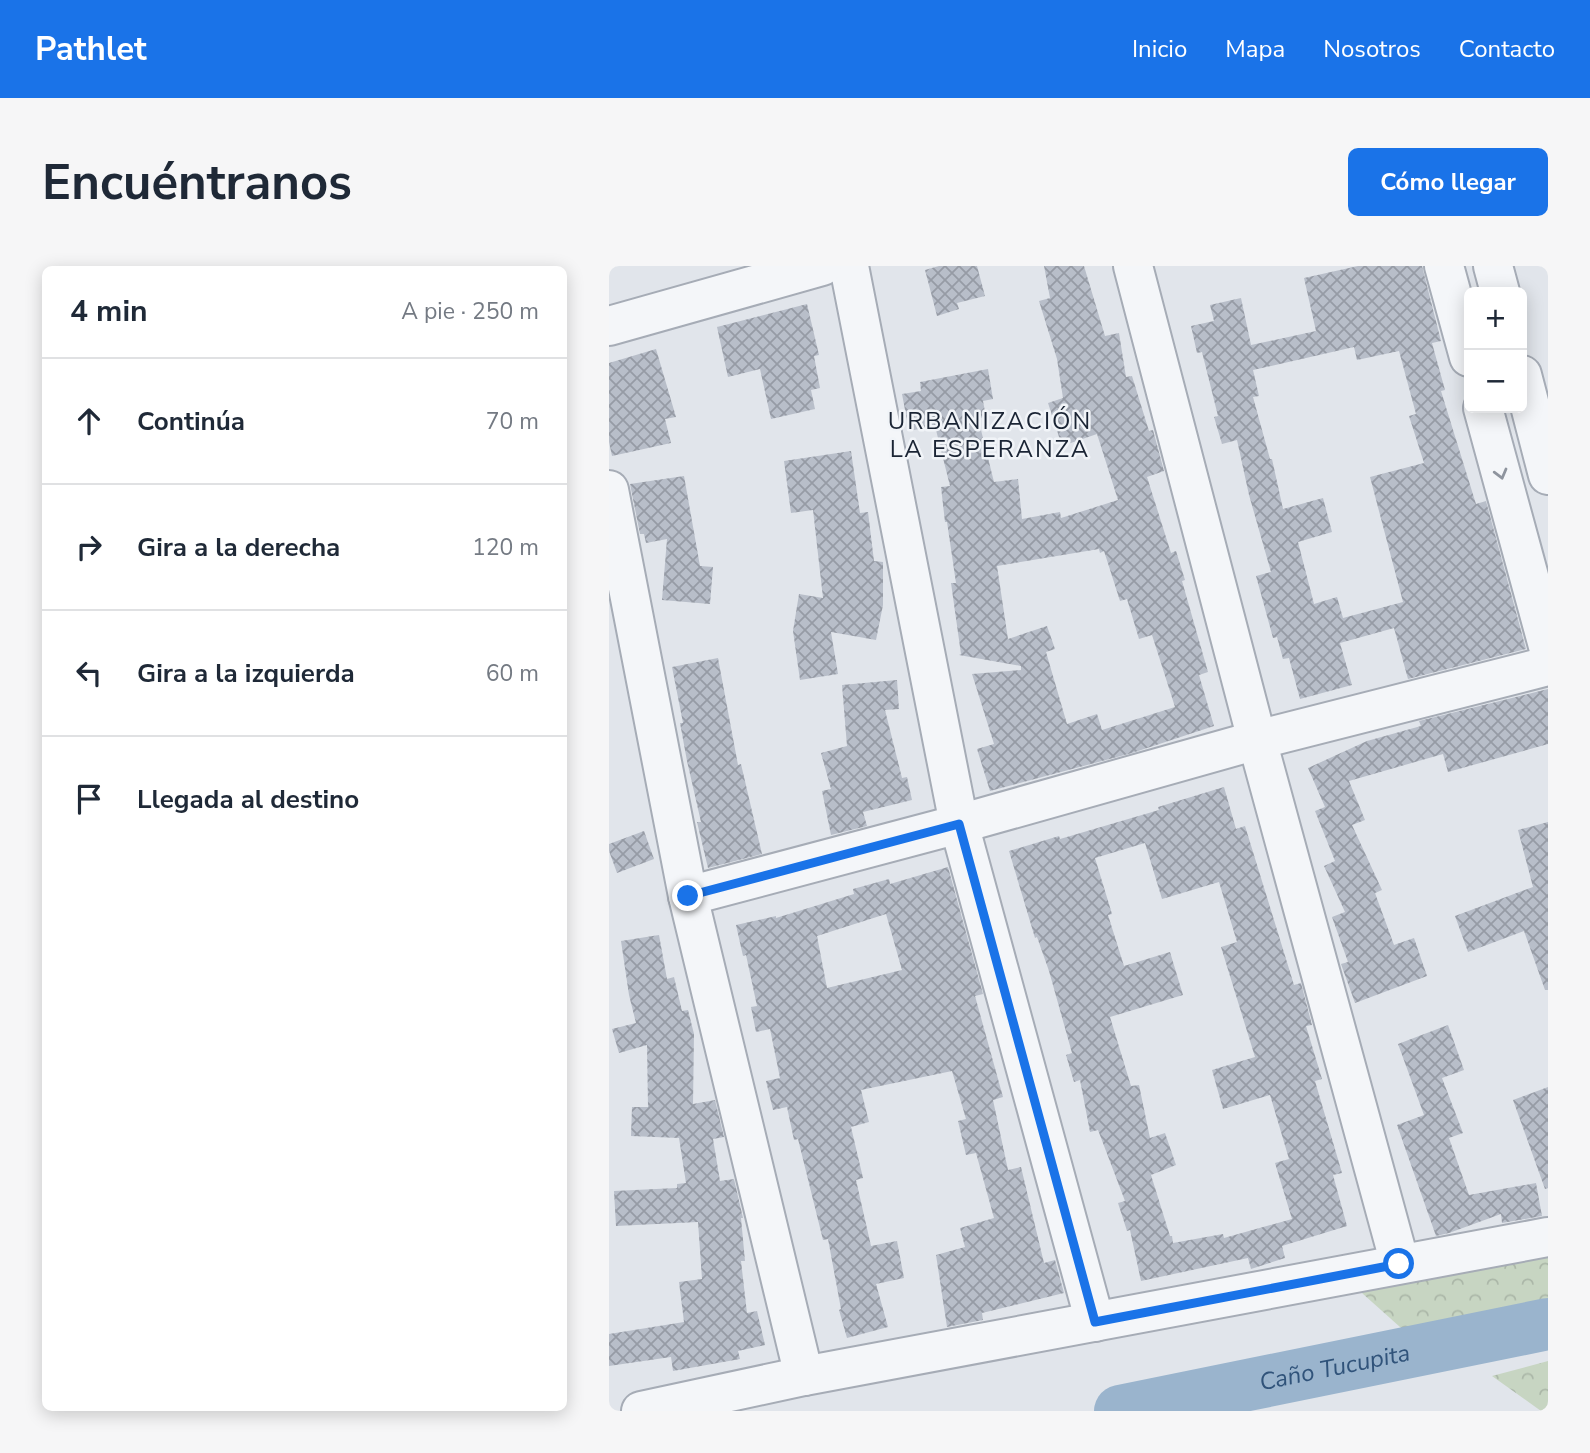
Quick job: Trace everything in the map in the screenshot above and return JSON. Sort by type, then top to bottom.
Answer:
[{"type":"street","points":[[609,327],[822,266]]},
{"type":"street","points":[[849,266],[959,824],[1095,1322]]},
{"type":"street","points":[[1133,266],[1257,740],[1399,1264]]},
{"type":"street","points":[[1444,266],[1467,350]]},
{"type":"street","points":[[1493,266],[1499,287]]},
{"type":"street","points":[[1527,394],[1548,475]]},
{"type":"street","points":[[1484,413],[1548,646]]},
{"type":"street","points":[[609,490],[688,896],[804,1376]]},
{"type":"street","points":[[688,896],[959,824],[1257,740],[1548,666]]},
{"type":"street","points":[[641,1411],[804,1376],[1548,1237]]},
{"type":"green space","points":[[1548,1255],[1548,1314],[1419,1344],[1353,1285]]},
{"type":"green space","points":[[1548,1361],[1548,1411],[1541,1411],[1492,1376]]},
{"type":"building","points":[[939,266],[977,266],[985,296],[957,303],[959,309],[937,316],[925,270]]},
{"type":"building","points":[[1044,266],[1084,266],[1105,336],[1119,333],[1126,377],[1132,376],[1149,431],[1153,430],[1164,471],[1147,477],[1171,553],[1176,551],[1185,580],[1182,581],[1208,672],[1199,675],[1214,726],[1132,753],[990,791],[977,749],[994,744],[972,674],[1021,670],[1021,666],[959,655],[951,583],[956,583],[941,487],[950,486],[935,426],[909,431],[902,394],[921,391],[920,382],[988,369],[993,399],[983,401],[986,417],[978,418],[994,482],[1018,479],[1022,519],[1060,512],[1061,518],[1118,500],[1097,434],[1062,446],[1048,403],[1063,398],[1057,359],[1039,301],[1050,298]],"holes":[[[1099,549],[1100,553],[1104,551],[1120,601],[1127,599],[1139,639],[1152,635],[1175,707],[1102,730],[1097,714],[1067,724],[1046,652],[1055,649],[1047,626],[1008,639],[997,566]]]},
{"type":"building","points":[[1358,266],[1422,266],[1441,341],[1432,343],[1445,390],[1441,391],[1476,504],[1486,501],[1526,649],[1408,679],[1394,628],[1340,643],[1352,685],[1300,699],[1289,658],[1283,659],[1277,637],[1273,638],[1256,576],[1271,572],[1237,440],[1222,444],[1202,352],[1197,353],[1191,326],[1214,321],[1210,305],[1241,298],[1251,345],[1316,331],[1304,278]],"holes":[[[1354,347],[1357,360],[1399,351],[1416,414],[1409,416],[1424,463],[1370,477],[1403,602],[1343,618],[1337,597],[1314,604],[1298,542],[1332,532],[1323,498],[1283,509],[1272,459],[1253,397],[1259,396],[1253,370]]]},
{"type":"building","points":[[807,304],[819,355],[814,356],[820,388],[811,390],[815,409],[771,419],[760,369],[728,377],[717,327]]},
{"type":"building","points":[[656,349],[676,417],[665,419],[671,443],[612,456],[609,442],[609,363]]},
{"type":"building","points":[[851,451],[860,513],[868,512],[874,561],[883,562],[883,605],[876,640],[831,632],[838,674],[800,680],[793,631],[799,594],[823,598],[813,510],[791,513],[784,461]]},
{"type":"building","points":[[684,476],[700,566],[713,567],[710,604],[662,600],[667,539],[646,543],[644,534],[640,534],[630,484]]},
{"type":"building","points":[[718,658],[738,765],[741,764],[762,854],[708,868],[697,822],[701,822],[687,761],[672,667]]},
{"type":"building","points":[[897,680],[899,709],[885,710],[902,778],[907,777],[912,800],[863,812],[867,826],[831,835],[822,791],[831,789],[821,753],[847,746],[842,685]]},
{"type":"building","points":[[1548,689],[1548,744],[1448,772],[1443,754],[1349,781],[1365,820],[1352,825],[1382,890],[1375,893],[1394,945],[1414,938],[1427,976],[1355,1003],[1341,964],[1348,962],[1332,917],[1345,912],[1324,866],[1335,861],[1315,811],[1325,807],[1308,768],[1367,741],[1421,726],[1419,721]]},
{"type":"building","points":[[1224,787],[1236,829],[1245,826],[1294,985],[1301,983],[1312,1025],[1306,1026],[1322,1079],[1315,1081],[1342,1173],[1333,1175],[1347,1226],[1282,1246],[1285,1258],[1251,1269],[1248,1258],[1141,1281],[1130,1230],[1127,1231],[1118,1203],[1125,1201],[1098,1130],[1090,1132],[1080,1080],[1074,1082],[1066,1055],[1072,1053],[1049,971],[1037,937],[1035,938],[1009,851],[1159,810],[1158,807]],"holes":[[[1145,843],[1162,899],[1219,882],[1237,942],[1221,947],[1255,1057],[1212,1070],[1223,1109],[1270,1095],[1289,1159],[1275,1163],[1292,1219],[1224,1238],[1223,1234],[1173,1243],[1170,1236],[1151,1175],[1176,1165],[1165,1133],[1150,1138],[1139,1085],[1131,1086],[1110,1017],[1183,995],[1170,952],[1124,966],[1108,915],[1112,914],[1095,858]]]},
{"type":"building","points":[[1548,822],[1548,990],[1545,990],[1524,931],[1468,952],[1455,916],[1533,887],[1518,830]]},
{"type":"building","points":[[644,831],[654,859],[617,873],[609,844]]},
{"type":"building","points":[[948,867],[983,994],[975,996],[1003,1097],[993,1100],[1008,1170],[1021,1167],[1044,1263],[1055,1260],[1064,1293],[982,1313],[983,1320],[947,1327],[936,1255],[965,1247],[960,1228],[994,1218],[976,1153],[966,1155],[958,1121],[966,1119],[952,1071],[861,1090],[869,1122],[851,1127],[863,1178],[856,1180],[871,1246],[897,1241],[904,1278],[876,1284],[888,1327],[847,1338],[839,1310],[841,1309],[828,1239],[823,1240],[798,1139],[794,1140],[787,1107],[773,1110],[766,1081],[780,1078],[770,1029],[756,1032],[751,1007],[757,1006],[746,955],[743,956],[736,925],[776,918],[854,894],[853,889],[889,879],[890,884]],"holes":[[[886,914],[902,970],[827,988],[817,936]]]},
{"type":"building","points":[[659,935],[667,979],[674,977],[682,1011],[688,1010],[694,1034],[693,1104],[715,1100],[724,1137],[713,1139],[720,1181],[734,1179],[743,1218],[745,1261],[741,1261],[747,1313],[757,1311],[765,1345],[738,1351],[740,1359],[673,1371],[671,1357],[609,1366],[609,1334],[684,1322],[679,1282],[702,1279],[698,1222],[616,1226],[614,1191],[677,1188],[677,1184],[686,1183],[679,1138],[631,1136],[632,1107],[648,1107],[647,1045],[619,1053],[612,1029],[636,1023],[621,941]]},
{"type":"building","points":[[1448,1025],[1464,1070],[1442,1078],[1463,1133],[1449,1138],[1469,1195],[1536,1183],[1542,1216],[1502,1223],[1501,1214],[1436,1236],[1397,1125],[1424,1115],[1398,1044]]},
{"type":"building","points":[[1548,1087],[1548,1188],[1545,1189],[1513,1100]]},
{"type":"waterway","name":"Caño Tucupita","points":[[1120,1411],[1548,1324]]},
{"type":"district","name":"URBANIZACIÓN LA ESPERANZA","points":[[990,435]]},
{"type":"route","points":[[688,896],[959,824],[1095,1322],[1399,1264]]}]
